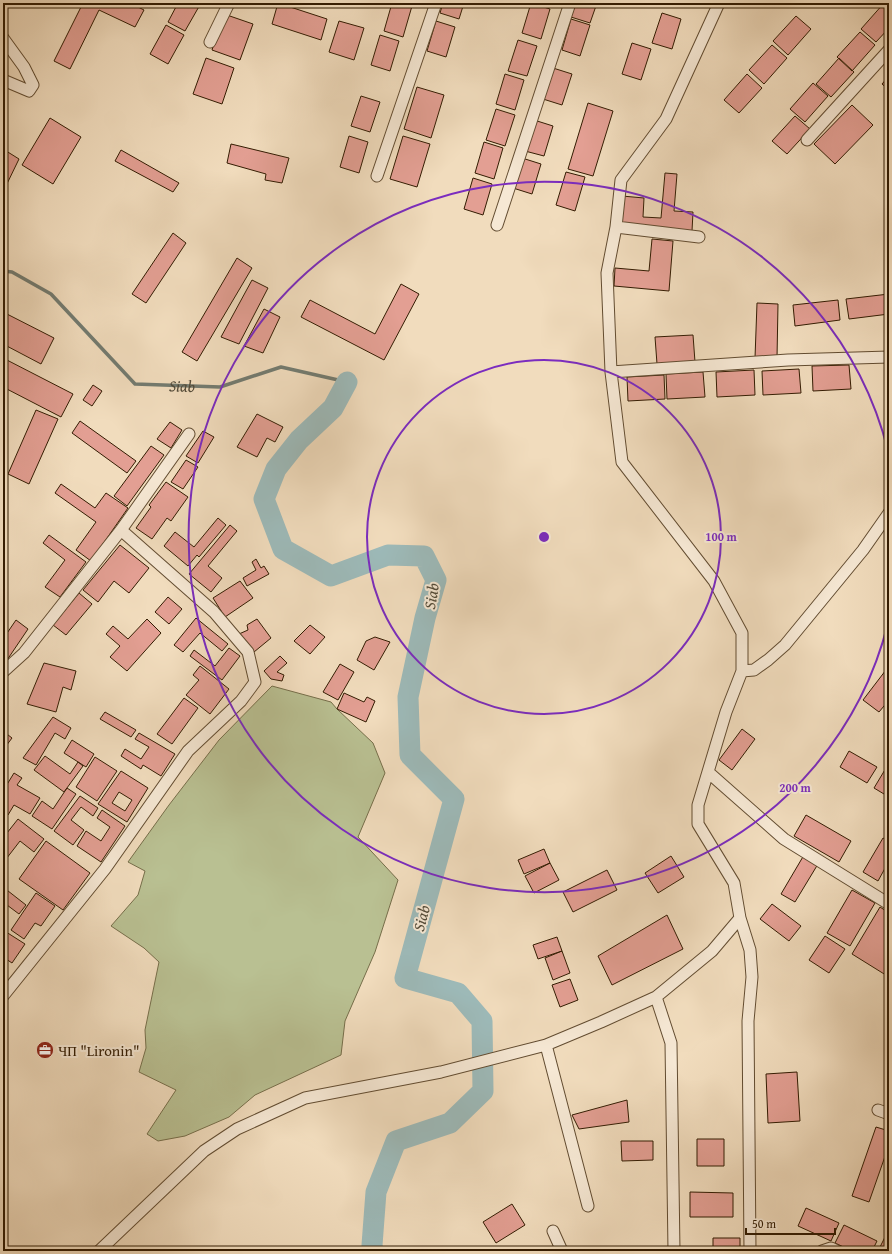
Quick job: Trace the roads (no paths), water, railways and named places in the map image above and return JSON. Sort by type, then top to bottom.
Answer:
[{"type":"street","points":[[210,42],[229,3]]},
{"type":"street","points":[[377,176],[436,3]]},
{"type":"street","points":[[497,225],[570,3]]},
{"type":"street","points":[[719,3],[666,118],[621,180],[616,227],[606,274],[611,372],[622,462],[714,581],[742,634],[742,672],[726,712],[698,805],[698,824],[734,883],[740,918],[750,950],[752,977],[748,1021],[750,1251]]},
{"type":"street","points":[[3,38],[24,67],[33,85],[29,91],[3,80]]},
{"type":"street","points":[[807,140],[889,50]]},
{"type":"street","points":[[616,227],[699,237]]},
{"type":"street","points":[[611,372],[788,360],[889,357]]},
{"type":"street","points":[[3,672],[24,653],[121,530],[190,434]]},
{"type":"street","points":[[742,672],[754,670],[785,645],[863,550],[889,513]]},
{"type":"street","points":[[3,996],[105,869],[188,751],[241,701],[254,682],[248,652],[214,612],[121,530]]},
{"type":"street","points":[[708,772],[784,839],[889,904]]},
{"type":"street","points":[[99,1251],[204,1151],[237,1129],[305,1098],[441,1072],[546,1045],[656,998],[712,951],[740,918]]},
{"type":"street","points":[[656,998],[671,1043],[674,1251]]},
{"type":"street","points":[[546,1045],[588,1206]]},
{"type":"street","points":[[878,1110],[889,1114]]},
{"type":"street","points":[[553,1231],[562,1251]]},
{"type":"street","points":[[822,1251],[831,1248],[837,1251]]},
{"type":"waterway","name":"Siab","points":[[3,271],[12,272],[51,294],[135,384],[220,387],[281,367],[347,382]]},
{"type":"waterway","name":"Siab","points":[[347,382],[333,408],[299,440],[276,469],[264,499],[283,549],[331,576],[388,555],[424,556],[436,580],[425,618],[408,697],[410,755],[454,799],[405,978],[458,993],[482,1021],[483,1091],[450,1123],[396,1141],[376,1192],[372,1245],[373,1251]]},
{"type":"place","name":"ЧП \"Lironin\"","points":[[45,1050]]}]
